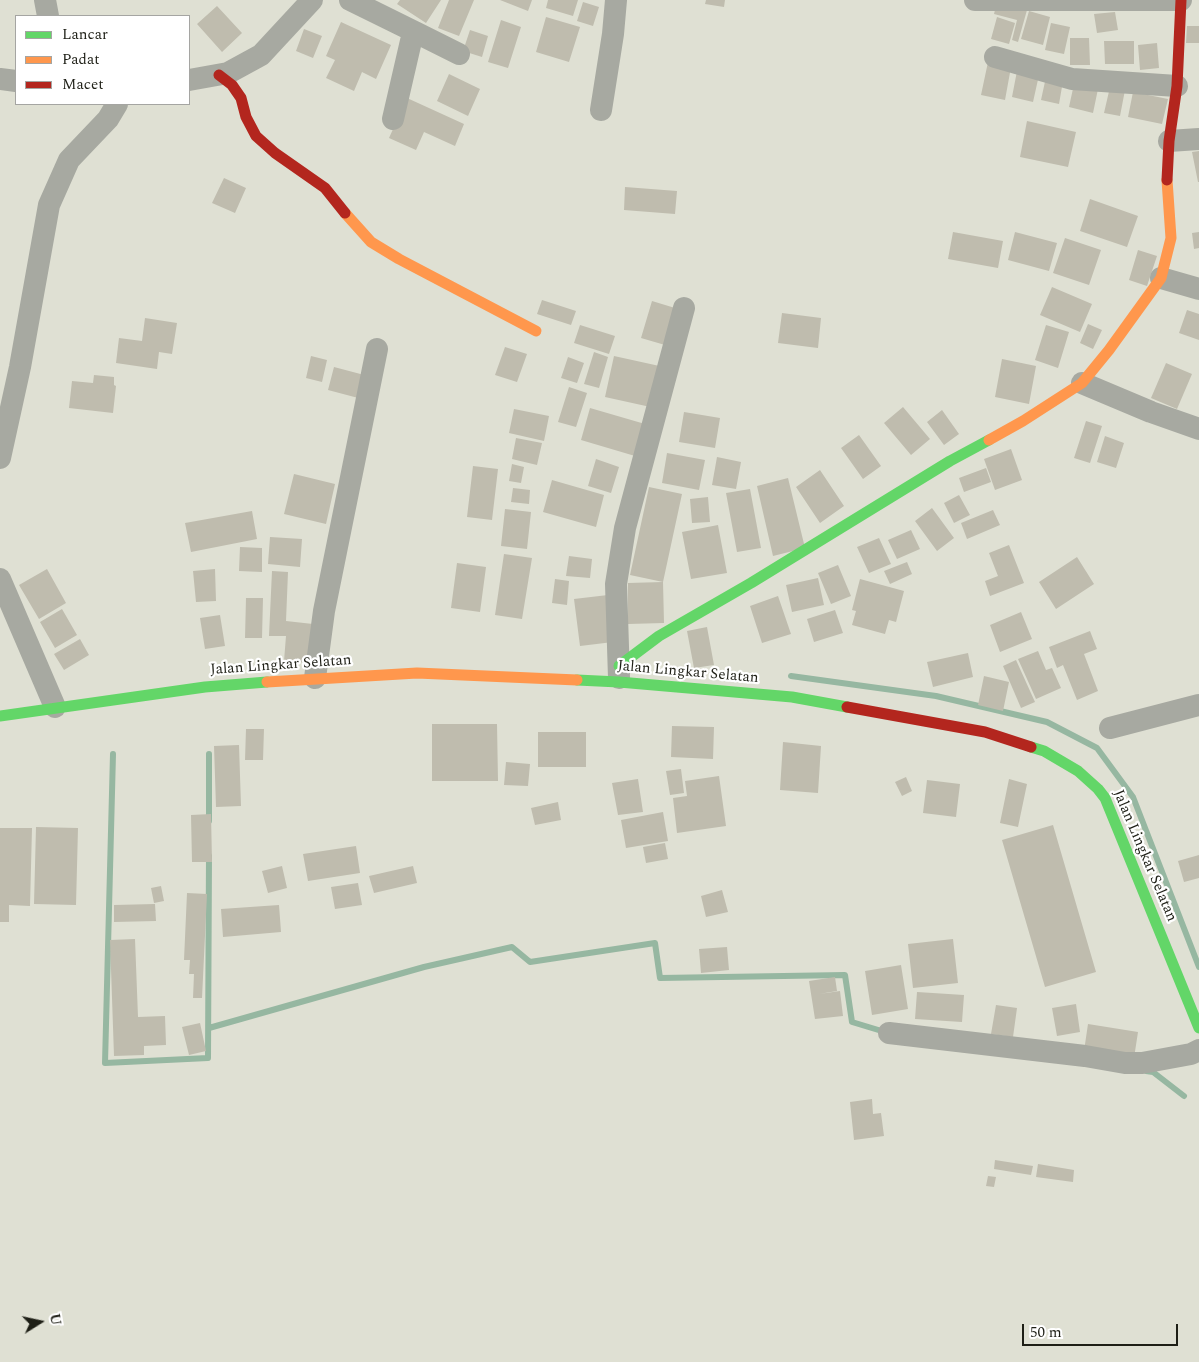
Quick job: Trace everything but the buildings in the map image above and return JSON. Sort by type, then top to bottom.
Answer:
[{"type":"main road","points":[[619,674],[659,636],[882,504],[950,460],[1022,421],[1082,383],[1161,278],[1171,238],[1167,191],[1169,141],[1177,86],[1181,0]]},
{"type":"main road","points":[[219,75],[232,85],[241,98],[246,117],[256,136],[275,154],[325,188],[371,242],[399,260],[536,331]]},
{"type":"main road","name":"Jalan Lingkar Selatan","points":[[0,716],[205,687],[315,678],[417,673],[619,674],[802,699],[985,732],[1044,751],[1061,760],[1078,771],[1105,798],[1199,1028]]},
{"type":"street","points":[[45,0],[48,15]]},
{"type":"street","points":[[190,80],[228,73],[260,55],[312,0]]},
{"type":"street","points":[[350,0],[459,54]]},
{"type":"street","points":[[601,110],[613,34],[616,0]]},
{"type":"street","points":[[975,0],[1181,0]]},
{"type":"street","points":[[393,119],[411,41],[415,32]]},
{"type":"street","points":[[994,56],[1072,79],[1177,86]]},
{"type":"street","points":[[0,79],[15,81]]},
{"type":"street","points":[[0,458],[20,367],[49,205],[70,160],[108,119],[115,105]]},
{"type":"street","points":[[1169,141],[1199,139]]},
{"type":"street","points":[[1161,278],[1199,289]]},
{"type":"street","points":[[619,674],[616,584],[625,528],[684,308]]},
{"type":"street","points":[[315,678],[324,611],[377,349]]},
{"type":"street","points":[[1082,383],[1199,430]]},
{"type":"street","points":[[0,579],[55,707]]},
{"type":"street","points":[[1110,728],[1199,705]]},
{"type":"street","points":[[890,1033],[1085,1056],[1125,1063],[1142,1063],[1191,1054],[1199,1050]]},
{"type":"waterway","points":[[791,676],[936,696],[1047,722],[1097,748],[1133,797],[1199,967]]},
{"type":"waterway","points":[[113,754],[105,1063],[208,1058],[209,856]]},
{"type":"waterway","points":[[209,754],[209,821]]},
{"type":"waterway","points":[[209,1028],[424,967],[512,947],[530,962],[655,943],[660,978],[845,975],[852,1022],[885,1032]]},
{"type":"waterway","points":[[1146,1071],[1153,1072],[1184,1096]]},
{"type":"traffic: fast","points":[[619,666],[659,636],[751,583],[950,461],[989,440]]},
{"type":"traffic: fast","points":[[577,680],[792,697],[847,707]]},
{"type":"traffic: fast","points":[[0,716],[205,687],[267,682]]},
{"type":"traffic: fast","points":[[1031,747],[1044,751],[1078,771],[1105,798],[1199,1028]]},
{"type":"traffic: slow","points":[[989,440],[1023,421],[1082,383],[1109,350],[1161,278],[1171,238],[1167,180]]},
{"type":"traffic: slow","points":[[345,213],[371,242],[399,259],[536,331]]},
{"type":"traffic: slow","points":[[267,682],[417,673],[577,680]]},
{"type":"traffic: jam","points":[[1167,180],[1169,141],[1177,86],[1181,0]]},
{"type":"traffic: jam","points":[[219,75],[232,85],[241,98],[246,117],[256,136],[275,153],[325,188],[345,213]]},
{"type":"traffic: jam","points":[[847,707],[985,732],[1031,747]]}]
